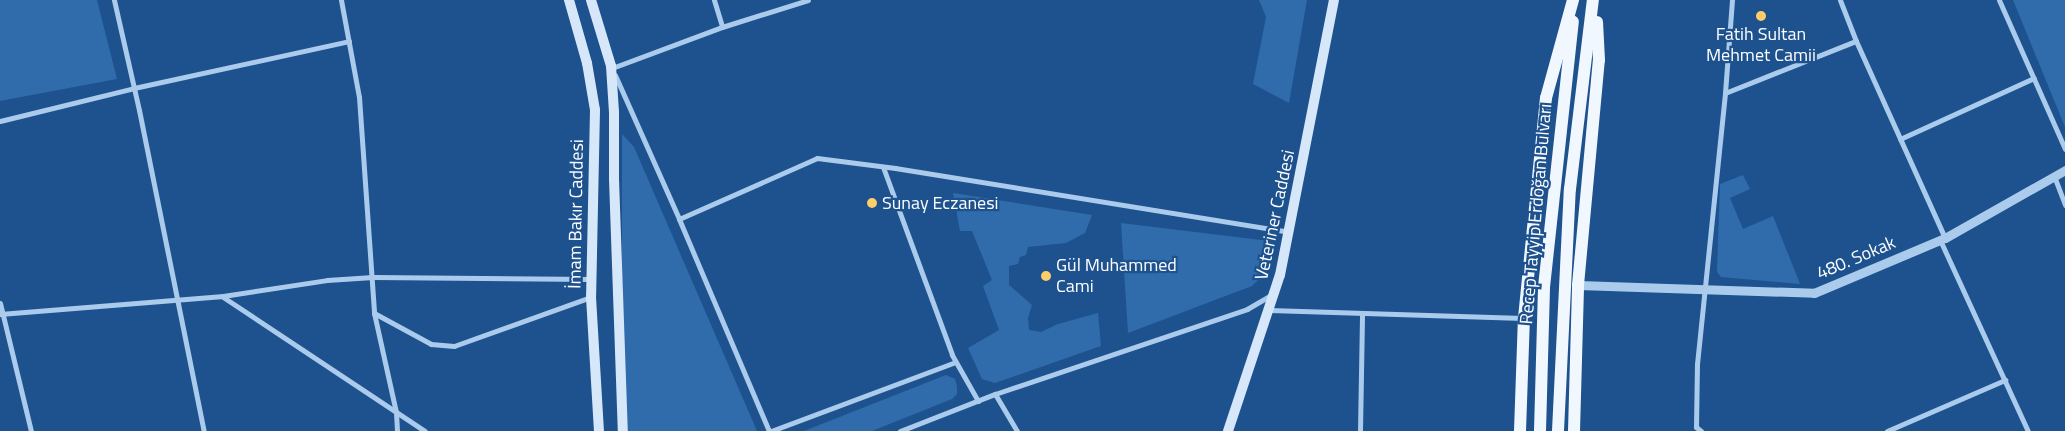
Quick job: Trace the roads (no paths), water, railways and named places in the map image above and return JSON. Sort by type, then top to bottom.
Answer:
[{"type":"main road","name":"İmam Bakır Caddesi","points":[[569,0],[585,54],[594,110],[591,298],[599,431]]},
{"type":"main road","points":[[591,0],[611,66],[623,431]]},
{"type":"main road","name":"Veteriner Caddesi","points":[[1228,431],[1274,293],[1290,233],[1334,0]]},
{"type":"main road","points":[[1520,431],[1524,318],[1546,98],[1574,0]]},
{"type":"main road","name":"Recep Tayyip Erdoğan Bulvarı","points":[[1540,431],[1544,286],[1574,0]]},
{"type":"main road","points":[[1574,431],[1578,285],[1599,60],[1594,0]]},
{"type":"main road","name":"Recep Tayyip Erdoğan Bulvarı","points":[[1558,431],[1570,189],[1594,0]]},
{"type":"street","points":[[114,0],[134,88],[204,431]]},
{"type":"street","points":[[342,0],[359,97],[374,313],[396,412],[397,431]]},
{"type":"street","points":[[714,0],[722,27]]},
{"type":"street","points":[[808,0],[722,27],[611,66],[770,431],[956,362]]},
{"type":"street","points":[[1701,431],[1696,427],[1697,364],[1725,93],[1732,0]]},
{"type":"street","points":[[1840,0],[1942,239],[2028,431]]},
{"type":"street","points":[[1999,0],[2065,149]]},
{"type":"street","points":[[1725,93],[1856,41]]},
{"type":"street","points":[[0,121],[134,88],[349,42]]},
{"type":"street","points":[[1900,139],[2034,78]]},
{"type":"street","points":[[679,219],[817,158],[884,167],[1290,233]]},
{"type":"street","points":[[884,167],[956,362],[978,401]]},
{"type":"street","name":"480. Sokak","points":[[1578,285],[1814,293],[1942,239],[2065,170]]},
{"type":"street","points":[[2054,176],[2065,205]]},
{"type":"street","points":[[1,314],[223,296],[327,280],[373,277],[591,279]]},
{"type":"street","points":[[900,431],[995,394],[1247,309],[1274,293]]},
{"type":"street","points":[[223,296],[424,431]]},
{"type":"street","points":[[374,313],[431,344],[454,346],[591,298]]},
{"type":"street","points":[[0,303],[1,314],[31,431]]},
{"type":"street","points":[[1268,310],[1524,318]]},
{"type":"street","points":[[1360,431],[1362,313]]},
{"type":"street","points":[[1887,431],[2004,380]]},
{"type":"street","points":[[995,394],[1017,431]]},
{"type":"place","name":"Fatih Sultan Mehmet Camii","points":[[1761,16]]},
{"type":"place","name":"Sunay Eczanesi","points":[[872,203]]},
{"type":"place","name":"Gül Muhammed Cami","points":[[1046,276]]}]
